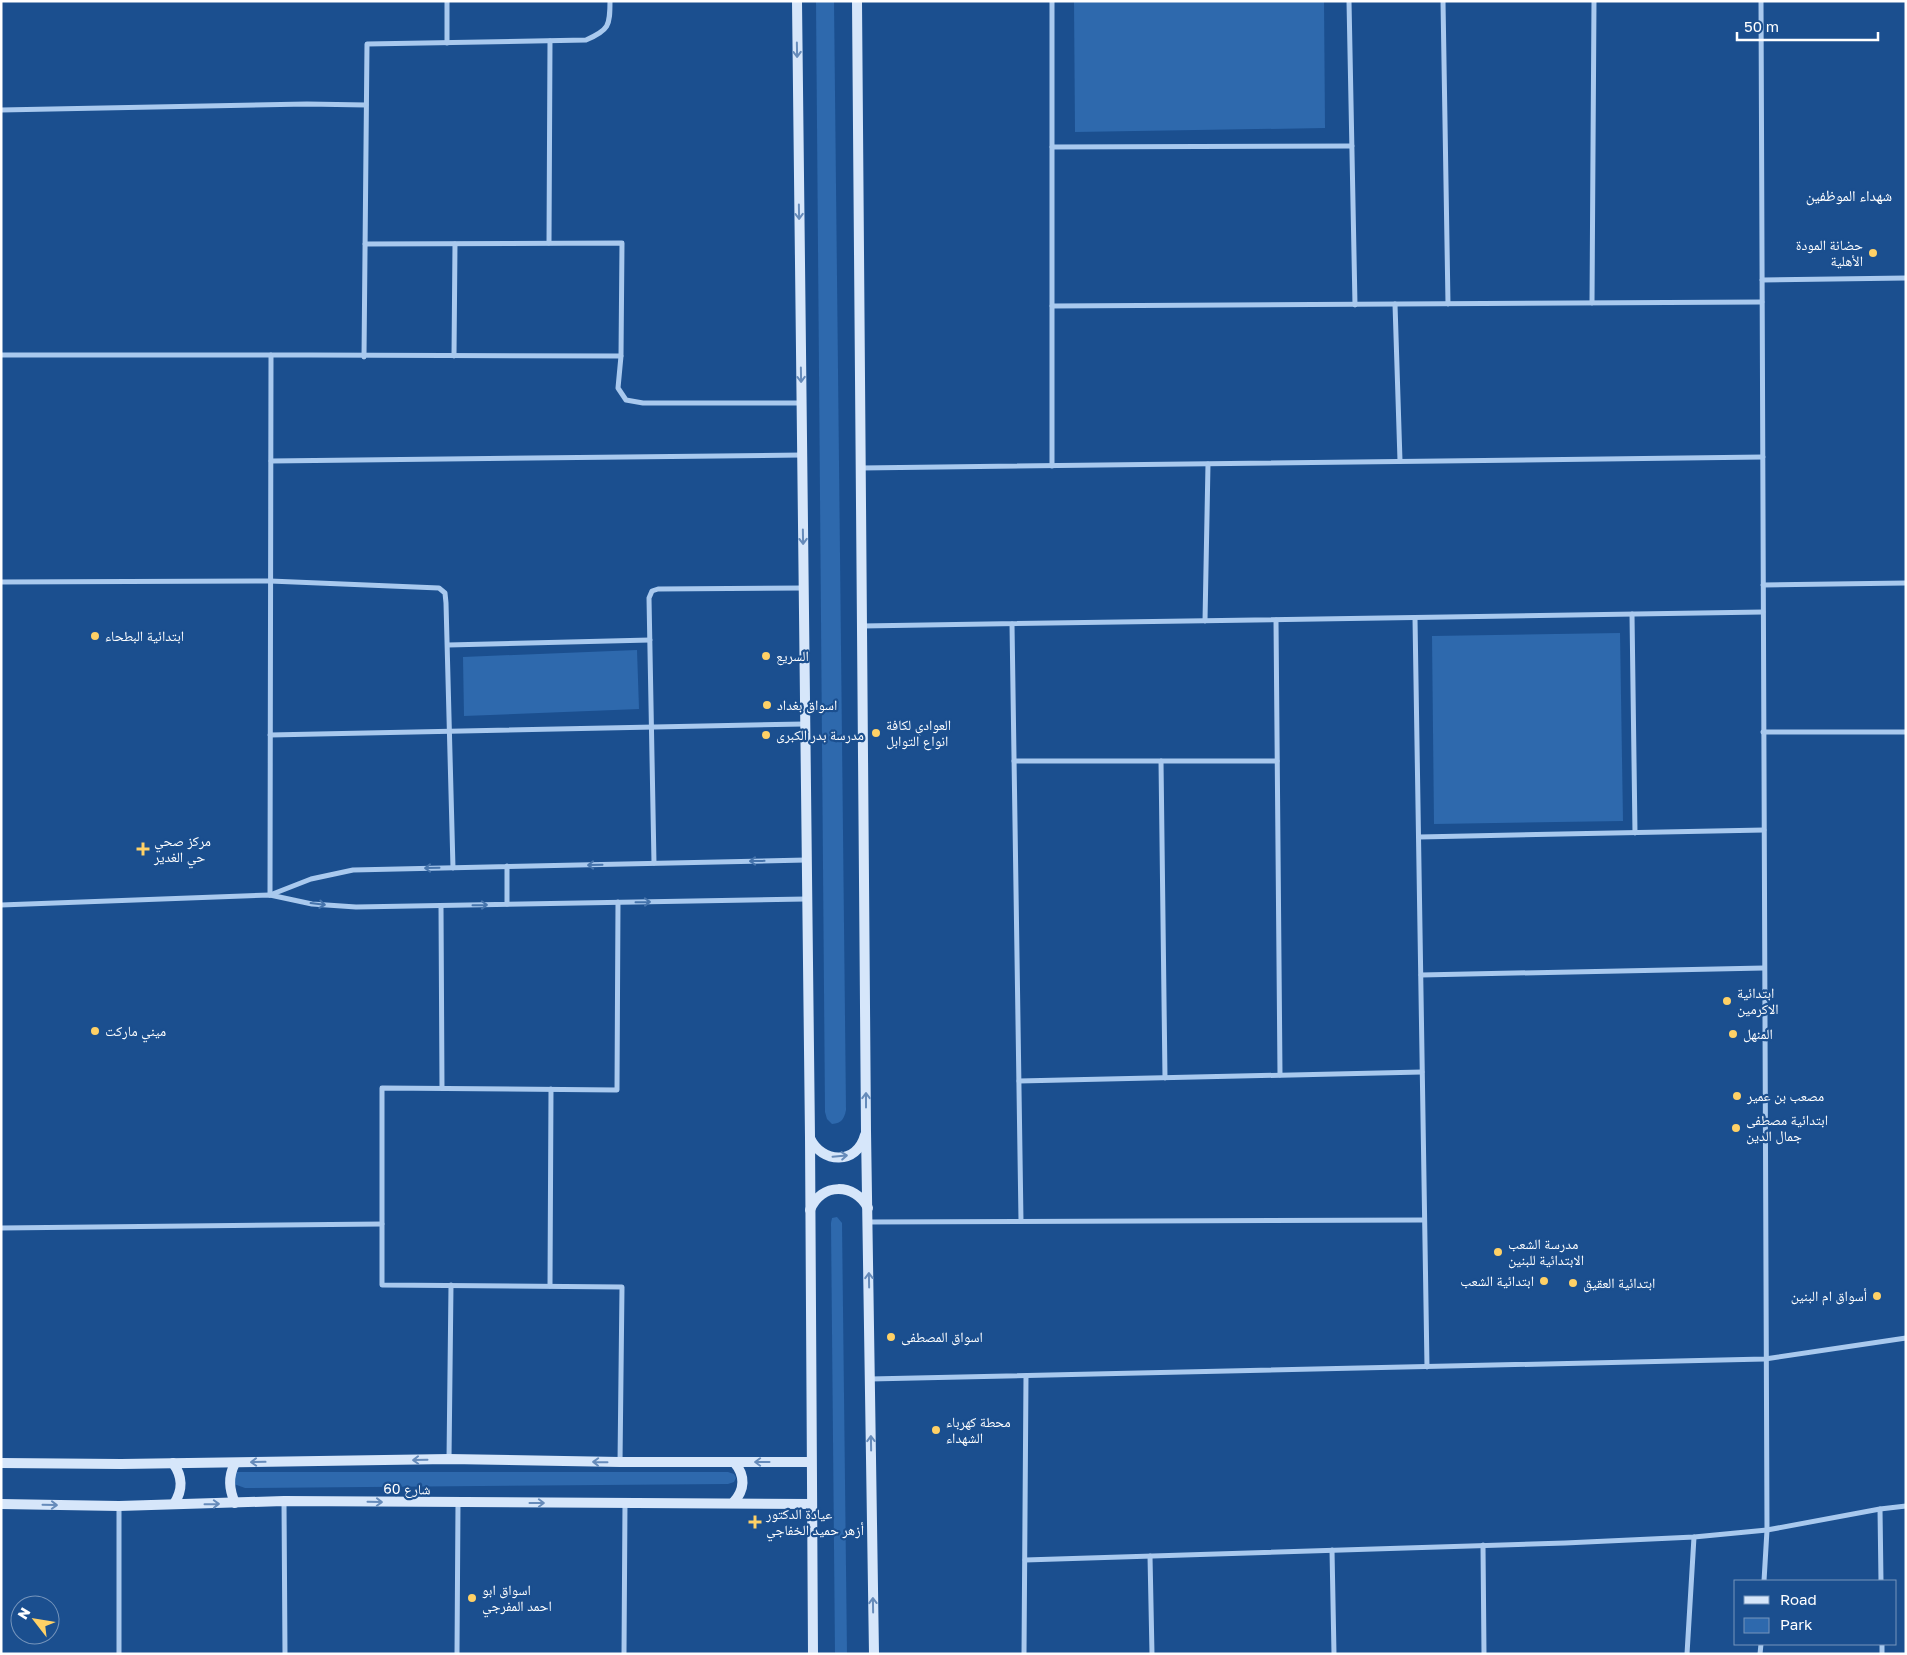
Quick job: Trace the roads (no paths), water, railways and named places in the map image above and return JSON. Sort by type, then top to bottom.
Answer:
[{"type":"main road","points":[[797,1],[810,1137],[813,1654]]},
{"type":"main road","points":[[857,1],[866,1132],[874,1654]]},
{"type":"main road","points":[[810,1137],[814,1146],[821,1153],[830,1157],[840,1158],[850,1155],[858,1149],[866,1132]]},
{"type":"main road","points":[[810,1212],[813,1204],[826,1192],[842,1188],[858,1195],[868,1209]]},
{"type":"main road","name":"شارع 60","points":[[1,1463],[173,1463],[449,1459],[620,1462],[811,1462]]},
{"type":"main road","points":[[235,1462],[230,1479],[235,1503]]},
{"type":"main road","points":[[733,1504],[742,1490],[743,1483],[742,1475],[734,1462]]},
{"type":"main road","points":[[173,1463],[180,1476],[181,1484],[174,1504]]},
{"type":"main road","name":"شارع 60","points":[[1,1504],[119,1506],[284,1502],[812,1504]]},
{"type":"street","points":[[447,1],[447,43]]},
{"type":"street","points":[[364,356],[367,44],[586,40],[603,32],[610,18],[610,1]]},
{"type":"street","points":[[1052,1],[1052,466]]},
{"type":"street","points":[[1350,1],[1355,305]]},
{"type":"street","points":[[1444,1],[1448,304]]},
{"type":"street","points":[[1592,303],[1594,1]]},
{"type":"street","points":[[1761,1],[1766,1530],[1764,1580]]},
{"type":"street","points":[[549,243],[550,41]]},
{"type":"street","points":[[1,110],[298,104],[366,105]]},
{"type":"street","points":[[1052,147],[1352,146]]},
{"type":"street","points":[[365,244],[622,243],[621,356],[618,388],[626,400],[643,403],[802,403]]},
{"type":"street","points":[[454,356],[455,244]]},
{"type":"street","points":[[1762,280],[1906,278]]},
{"type":"street","points":[[1052,306],[1762,302]]},
{"type":"street","points":[[1395,304],[1400,462]]},
{"type":"street","points":[[1,355],[621,356]]},
{"type":"street","points":[[270,896],[271,355]]},
{"type":"street","points":[[271,461],[802,455]]},
{"type":"street","points":[[861,468],[1762,457]]},
{"type":"street","points":[[1205,621],[1208,464]]},
{"type":"street","points":[[1,582],[270,581],[439,588],[444,593],[448,645],[448,731],[453,868]]},
{"type":"street","points":[[1763,585],[1906,583]]},
{"type":"street","points":[[654,863],[649,598],[652,591],[658,589],[803,588]]},
{"type":"street","points":[[862,626],[1763,612]]},
{"type":"street","points":[[1632,614],[1635,832]]},
{"type":"street","points":[[1415,618],[1427,1366]]},
{"type":"street","points":[[1276,620],[1280,1075]]},
{"type":"street","points":[[1012,624],[1021,1221]]},
{"type":"street","points":[[448,645],[650,640]]},
{"type":"street","points":[[270,735],[804,724]]},
{"type":"street","points":[[1763,732],[1906,732]]},
{"type":"street","points":[[1014,761],[1277,760]]},
{"type":"street","points":[[1161,761],[1165,1078]]},
{"type":"street","points":[[1418,836],[1764,830]]},
{"type":"street","points":[[270,896],[311,879],[353,870],[806,860]]},
{"type":"street","points":[[507,866],[507,904]]},
{"type":"street","points":[[1,905],[270,896],[334,906],[441,906],[806,899]]},
{"type":"street","points":[[618,902],[617,1090],[382,1088],[382,1285],[622,1287],[620,1462]]},
{"type":"street","points":[[441,906],[442,1088]]},
{"type":"street","points":[[1421,975],[1764,968]]},
{"type":"street","points":[[1019,1081],[1422,1072]]},
{"type":"street","points":[[550,1286],[551,1089]]},
{"type":"street","points":[[868,1222],[1424,1220]]},
{"type":"street","points":[[1,1228],[382,1224]]},
{"type":"street","points":[[449,1459],[451,1286]]},
{"type":"street","points":[[870,1379],[1765,1359],[1906,1338]]},
{"type":"street","points":[[1024,1654],[1026,1376]]},
{"type":"street","points":[[284,1502],[285,1654]]},
{"type":"street","points":[[457,1654],[458,1503]]},
{"type":"street","points":[[624,1654],[625,1503]]},
{"type":"street","points":[[119,1506],[119,1654]]},
{"type":"street","points":[[1025,1560],[1694,1537],[1766,1530],[1906,1506]]},
{"type":"street","points":[[1880,1509],[1881,1580]]},
{"type":"street","points":[[1687,1654],[1694,1537]]},
{"type":"street","points":[[1483,1545],[1484,1654]]},
{"type":"street","points":[[1332,1550],[1334,1654]]},
{"type":"street","points":[[1150,1556],[1152,1654]]},
{"type":"place","name":"حضانة المودة الأهلية","points":[[1873,253]]},
{"type":"place","name":"ابتدائية البطحاء","points":[[95,636]]},
{"type":"place","name":"السريع","points":[[766,656]]},
{"type":"place","name":"اسواق بغداد","points":[[767,705]]},
{"type":"place","name":"العوادي لكافة انواع التوابل","points":[[876,733]]},
{"type":"place","name":"مدرسة بدر الكبرى","points":[[766,735]]},
{"type":"place","name":"مركز صحي حي الغدير","points":[[143,849]]},
{"type":"place","name":"ابتدائية الاكرمين","points":[[1727,1001]]},
{"type":"place","name":"ميني ماركت","points":[[95,1031]]},
{"type":"place","name":"المنهل","points":[[1733,1034]]},
{"type":"place","name":"مصعب بن عمير","points":[[1737,1096]]},
{"type":"place","name":"ابتدائية مصطفى جمال الدين","points":[[1736,1128]]},
{"type":"place","name":"مدرسة الشعب الابتدائية للبنين","points":[[1498,1252]]},
{"type":"place","name":"ابتدائية الشعب","points":[[1544,1281]]},
{"type":"place","name":"ابتدائية العقيق","points":[[1573,1283]]},
{"type":"place","name":"أسواق ام البنين","points":[[1877,1296]]},
{"type":"place","name":"اسواق المصطفى","points":[[891,1337]]},
{"type":"place","name":"محطة كهرباء الشهداء","points":[[936,1430]]},
{"type":"place","name":"عيادة الدكتور أزهر حميد الخفاجي","points":[[755,1522]]},
{"type":"place","name":"اسواق ابو احمد المفرجي","points":[[472,1598]]},
{"type":"district","name":"شهداء الموظفين","points":[[1849,196]]}]
